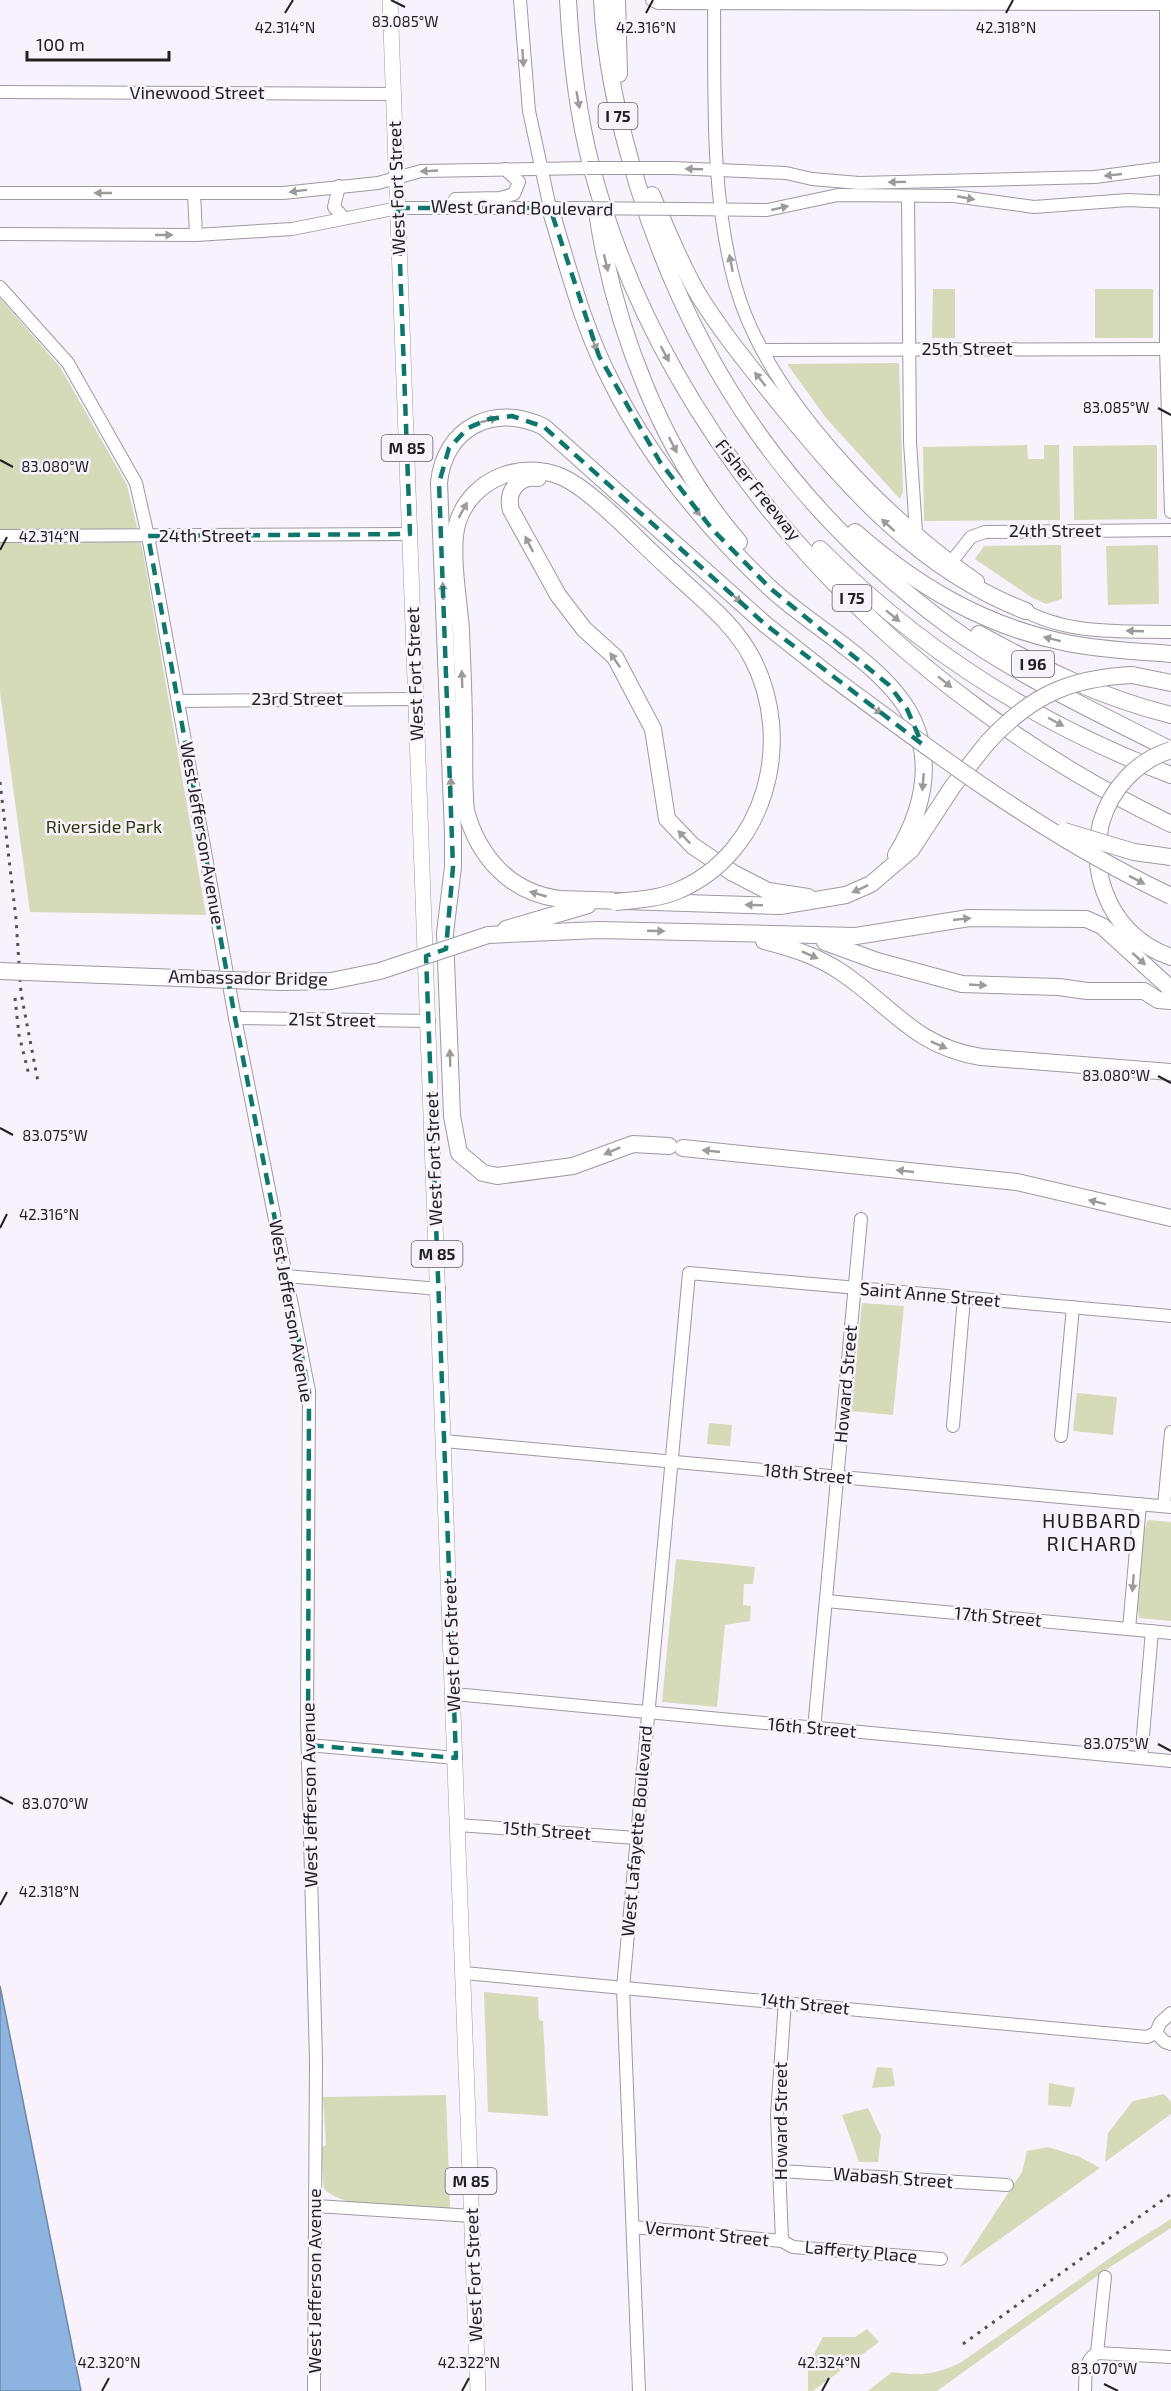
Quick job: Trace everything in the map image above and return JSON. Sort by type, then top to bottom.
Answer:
[{"type":"highway","name":"Fisher Freeway","points":[[568,0],[571,56],[586,143],[609,226],[642,308],[682,386],[730,458],[800,543],[876,621],[941,678],[1029,744],[1083,779],[1171,824]]},
{"type":"highway","name":"Fisher Freeway","points":[[602,0],[611,82],[622,131],[654,238],[695,332],[742,410],[796,482],[842,533],[905,591],[952,627],[1008,665],[1171,750]]},
{"type":"highway","points":[[617,0],[622,131],[684,266],[708,310],[739,354],[817,449],[862,499],[904,538],[967,582],[1026,611]]},
{"type":"highway","points":[[586,143],[609,274],[628,334],[666,432],[689,474],[722,523],[830,635]]},
{"type":"highway","points":[[558,208],[585,320],[599,356],[627,410],[660,462],[694,509],[730,549],[771,589],[830,635],[899,696],[914,720],[922,745],[924,779],[919,810],[906,839],[884,874]]},
{"type":"highway","points":[[1171,896],[1089,855],[1014,808],[955,769],[793,648],[552,432],[534,422],[512,416],[479,423],[458,437],[444,457],[439,483],[453,833],[453,867],[445,933],[452,1116],[459,1153],[492,1176],[573,1166],[633,1144],[676,1147],[1017,1182],[1154,1216],[1171,1218]]},
{"type":"highway","points":[[730,458],[854,582],[936,649],[1009,698],[1084,737],[1171,775]]},
{"type":"highway","points":[[668,576],[581,488],[555,474],[531,469],[508,473],[485,485],[469,500],[459,516],[456,532],[464,729],[464,795],[473,834],[490,862],[505,877],[524,890],[544,897],[780,906],[833,899],[861,889],[884,874],[911,850],[953,786],[987,743],[1016,714],[1054,690],[1084,680],[1132,675],[1171,677]]},
{"type":"highway","points":[[488,935],[574,908],[652,898],[677,891],[699,879],[723,860],[752,822],[771,765],[771,714],[763,682],[751,656],[724,619],[561,488],[532,477],[520,481],[512,491],[509,501],[511,510],[547,579],[584,629],[615,657],[653,729],[667,819],[693,846],[734,873],[768,891],[833,899]]},
{"type":"highway","points":[[796,482],[912,578],[972,613],[1021,632],[1068,644],[1171,654]]},
{"type":"highway","name":"I 96","points":[[905,591],[1054,675],[1124,703],[1171,715]]},
{"type":"highway","points":[[1132,675],[1171,683]]},
{"type":"highway","points":[[1029,744],[1078,787],[1171,837]]},
{"type":"highway","points":[[1171,750],[1141,764],[1111,799],[1101,823],[1097,864],[1108,901],[1131,933],[1147,945],[1171,957]]},
{"type":"highway","points":[[1014,808],[1086,839],[1134,852],[1171,857]]},
{"type":"highway","points":[[488,935],[597,930],[856,936],[969,918],[1090,920],[1102,926],[1171,989]]},
{"type":"highway","points":[[734,934],[794,948],[819,959],[845,975],[931,1042],[968,1055],[1171,1072]]},
{"type":"highway","name":"Ambassador Bridge","points":[[0,970],[282,982],[331,981],[380,971],[488,935]]},
{"type":"highway","points":[[795,935],[840,945],[901,967],[972,985],[1059,987],[1087,991],[1144,991],[1158,1000],[1171,1001]]},
{"type":"main road","name":"West Fort Street","points":[[390,0],[478,2391]]},
{"type":"street","points":[[520,0],[524,75],[541,168],[558,208]]},
{"type":"street","points":[[652,0],[658,3],[1148,2],[1169,4],[1168,349],[1171,512]]},
{"type":"street","points":[[714,2],[716,170],[735,284],[762,351],[788,392],[834,449],[890,509],[952,561],[1026,611],[1061,626],[1099,630],[1171,632]]},
{"type":"street","name":"Vinewood Street","points":[[0,92],[393,94]]},
{"type":"street","name":"West Grand Boulevard","points":[[0,193],[274,194],[378,183],[421,171],[541,168],[673,168],[786,173],[812,179],[850,183],[1095,177],[1169,168]]},
{"type":"street","points":[[425,207],[454,199],[510,196],[516,192],[519,182],[505,169]]},
{"type":"street","points":[[936,196],[937,180]]},
{"type":"street","points":[[339,186],[334,207],[343,217]]},
{"type":"street","points":[[194,193],[196,236]]},
{"type":"street","name":"West Grand Boulevard","points":[[0,234],[196,236],[292,230],[343,217],[398,208],[425,207],[767,210],[838,195],[936,196],[1034,207],[1128,200],[1168,202]]},
{"type":"street","points":[[908,196],[909,349],[916,532]]},
{"type":"street","name":"West Jefferson Avenue","points":[[0,287],[68,363],[136,483],[148,536],[235,1018],[309,1391],[308,1745],[316,2061],[314,2391]]},
{"type":"street","name":"25th Street","points":[[762,351],[1168,349]]},
{"type":"street","points":[[890,509],[904,506],[913,496]]},
{"type":"street","name":"24th Street","points":[[952,561],[971,537],[985,532],[1171,530]]},
{"type":"street","name":"24th Street","points":[[0,536],[410,534]]},
{"type":"street","name":"23rd Street","points":[[178,701],[416,699]]},
{"type":"street","name":"21st Street","points":[[235,1018],[429,1021]]},
{"type":"street","name":"Howard Street","points":[[814,1729],[861,1219]]},
{"type":"street","name":"Saint Anne Street","points":[[689,1273],[1171,1316]]},
{"type":"street","name":"West Lafayette Boulevard","points":[[639,2391],[622,1988],[689,1273]]},
{"type":"street","points":[[286,1276],[439,1289]]},
{"type":"street","points":[[952,1426],[964,1298]]},
{"type":"street","points":[[1061,1436],[1073,1307]]},
{"type":"street","points":[[1168,1507],[1171,1432]]},
{"type":"street","name":"18th Street","points":[[444,1441],[1168,1507]]},
{"type":"street","points":[[1129,1629],[1140,1504]]},
{"type":"street","name":"17th Street","points":[[826,1601],[1171,1632]]},
{"type":"street","points":[[1141,1758],[1152,1631]]},
{"type":"street","name":"16th Street","points":[[454,1694],[1171,1761]]},
{"type":"street","points":[[308,1745],[456,1758]]},
{"type":"street","name":"15th Street","points":[[458,1825],[636,1838]]},
{"type":"street","name":"14th Street","points":[[464,1973],[1151,2035]]},
{"type":"street","name":"Howard Street","points":[[782,2241],[777,2115],[785,2001]]},
{"type":"street","points":[[1171,2013],[1151,2035],[1171,2044]]},
{"type":"street","name":"Wabash Street","points":[[780,2171],[1007,2185]]},
{"type":"street","points":[[316,2206],[472,2216]]},
{"type":"street","name":"Vermont Street","points":[[633,2226],[782,2241]]},
{"type":"street","name":"Lafferty Place","points":[[782,2241],[793,2247],[941,2259]]},
{"type":"street","points":[[1097,2353],[1105,2277]]},
{"type":"street","points":[[1085,2391],[1086,2366],[1091,2357],[1097,2353],[1171,2357]]},
{"type":"highlighted area","points":[[398,208],[550,208],[599,356],[660,462],[712,529],[771,589],[889,685],[907,709],[922,744],[766,625],[544,427],[512,416],[489,419],[468,428],[449,448],[439,483],[453,867],[446,949],[426,956],[456,1758],[308,1745],[309,1391],[235,1018],[148,536],[410,534]]},
{"type":"green space","points":[[933,289],[955,289],[955,338],[932,338]]},
{"type":"green space","points":[[1095,289],[1153,289],[1153,338],[1095,338]]},
{"type":"green space","name":"Riverside Park","points":[[0,298],[60,367],[127,485],[143,552],[206,915],[30,912],[0,692]]},
{"type":"green space","points":[[899,363],[903,492],[900,499],[826,418],[787,364]]},
{"type":"green space","points":[[1027,445],[1028,459],[1044,459],[1044,445],[1059,445],[1060,520],[924,521],[923,447]]},
{"type":"green space","points":[[1157,445],[1157,519],[1074,520],[1073,446]]},
{"type":"green space","points":[[1061,545],[1062,599],[1046,604],[1031,597],[975,559],[984,546]]},
{"type":"green space","points":[[1158,545],[1159,604],[1108,605],[1106,546]]},
{"type":"green space","points":[[862,1303],[904,1306],[893,1415],[851,1411]]},
{"type":"green space","points":[[1077,1393],[1117,1397],[1113,1435],[1073,1431]]},
{"type":"green space","points":[[709,1423],[732,1425],[730,1446],[707,1444]]},
{"type":"green space","points":[[1148,1520],[1171,1522],[1171,1621],[1139,1618],[1136,1594],[1137,1569]]},
{"type":"green space","points":[[676,1559],[755,1567],[753,1584],[744,1584],[743,1605],[751,1606],[750,1621],[725,1625],[717,1707],[662,1702]]},
{"type":"green space","points":[[484,1992],[538,1997],[539,2020],[543,2021],[548,2116],[488,2112]]},
{"type":"green space","points":[[877,2067],[892,2068],[895,2086],[872,2088]]},
{"type":"green space","points":[[1049,2083],[1075,2088],[1071,2107],[1048,2105]]},
{"type":"green space","points":[[1164,2094],[1171,2102],[1171,2114],[1105,2162],[1108,2133],[1133,2101]]},
{"type":"green space","points":[[446,2095],[450,2209],[401,2205],[399,2208],[359,2203],[339,2198],[324,2189],[321,2148],[326,2145],[323,2097]]},
{"type":"green space","points":[[868,2108],[881,2136],[878,2162],[859,2162],[842,2115]]},
{"type":"green space","points":[[1048,2147],[1080,2157],[1100,2168],[959,2268],[1022,2172],[1027,2151]]},
{"type":"green space","points":[[1171,2219],[1171,2228],[1104,2271],[937,2391],[868,2391],[892,2372],[927,2374],[960,2363],[1120,2251]]},
{"type":"green space","points":[[867,2329],[879,2342],[813,2391],[808,2391],[808,2365],[823,2337],[855,2337]]},
{"type":"water","points":[[0,1986],[81,2391],[0,2391]]},
{"type":"railway","points":[[0,782],[16,919],[21,993],[38,1082]]},
{"type":"railway","points":[[15,998],[19,1035],[29,1075]]},
{"type":"railway","points":[[963,2344],[1171,2194]]},
{"type":"district","name":"HUBBARD RICHARD","points":[[1092,1532]]}]
